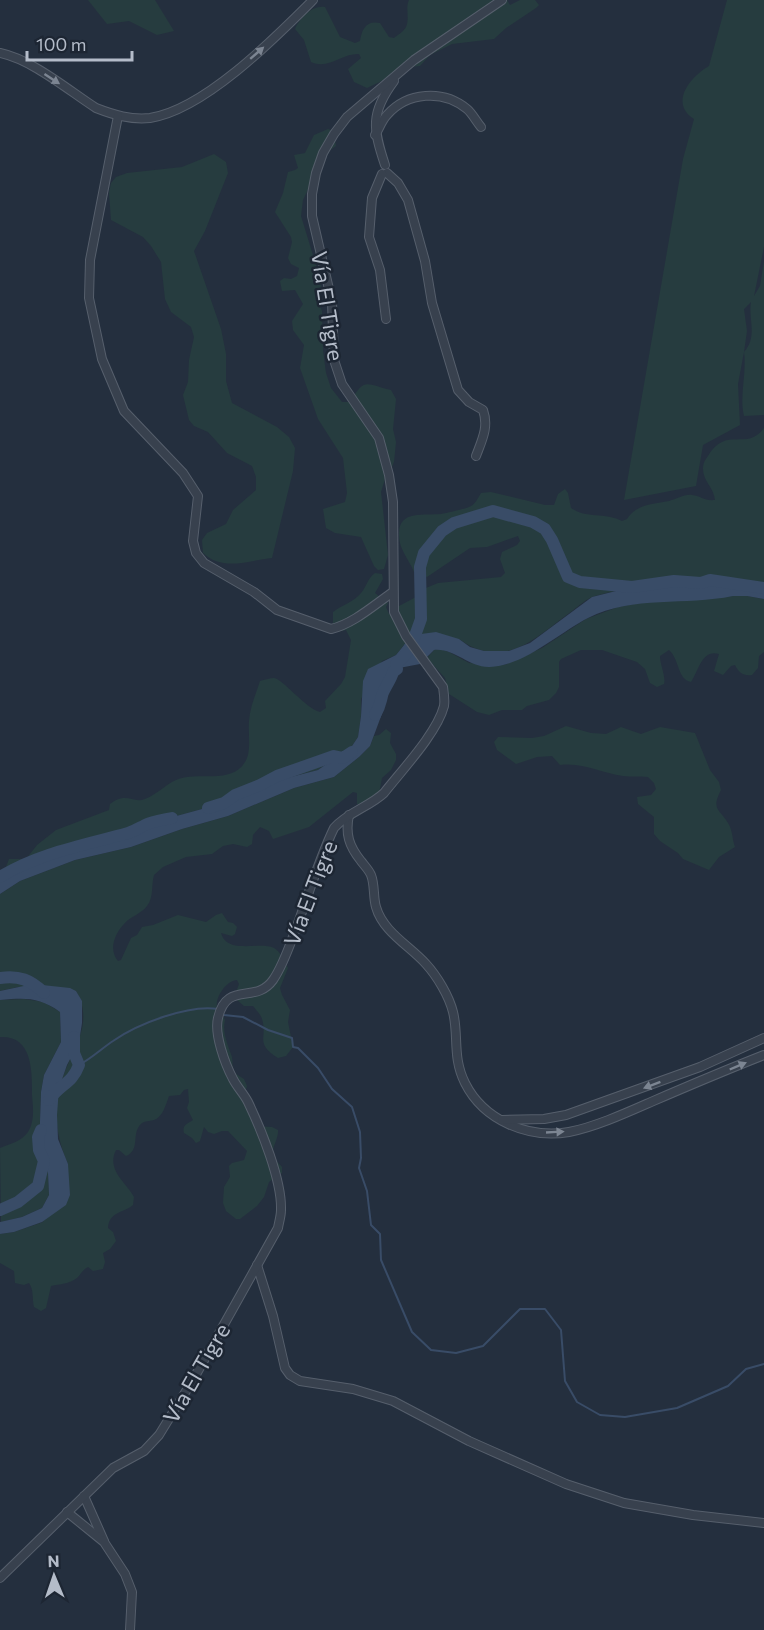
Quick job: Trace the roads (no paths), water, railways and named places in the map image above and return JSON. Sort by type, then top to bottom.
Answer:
[{"type":"street","points":[[0,53],[31,65],[96,108],[118,116],[139,119],[158,116],[191,102],[242,67],[313,0]]},
{"type":"street","name":"Vía El Tigre","points":[[0,1578],[113,1468],[144,1451],[159,1435],[194,1378],[278,1228],[282,1212],[280,1195],[260,1130],[247,1100],[230,1073],[217,1032],[218,1018],[224,1002],[229,997],[262,991],[272,981],[286,956],[334,828],[349,815],[376,801],[384,793],[438,720],[445,696],[443,687],[406,636],[394,612],[393,502],[389,475],[379,438],[342,384],[334,360],[332,302],[312,216],[312,194],[323,153],[347,117],[414,60],[502,0]]},
{"type":"street","points":[[414,60],[383,95],[376,114],[375,135],[385,171],[398,183],[408,200],[425,261],[432,303],[458,390],[469,402],[483,410],[486,418],[485,431],[476,456]]},
{"type":"street","points":[[375,135],[387,115],[404,100],[426,94],[448,97],[468,109],[481,127]]},
{"type":"street","points":[[118,116],[90,260],[89,297],[102,359],[124,411],[183,473],[198,496],[193,541],[196,553],[204,563],[246,587],[277,610],[331,629],[356,617],[393,592]]},
{"type":"street","points":[[385,171],[372,198],[369,237],[380,270],[386,320]]},
{"type":"street","points":[[349,815],[346,826],[349,844],[372,876],[374,899],[380,916],[386,926],[428,966],[436,979],[453,1012],[457,1062],[465,1084],[484,1109],[499,1120],[528,1131],[570,1132],[628,1112],[764,1055]]},
{"type":"street","points":[[499,1120],[544,1119],[566,1115],[700,1067],[764,1038]]},
{"type":"street","points":[[257,1265],[273,1316],[285,1368],[300,1382],[353,1389],[393,1401],[469,1441],[566,1484],[624,1503],[693,1515],[764,1523]]},
{"type":"street","points":[[84,1496],[104,1542],[125,1574],[132,1592],[130,1630]]},
{"type":"street","points":[[67,1512],[104,1542]]},
{"type":"water","points":[[674,581],[736,583],[764,588],[764,599],[733,596],[623,606],[588,618],[529,655],[503,665],[482,666],[449,652],[434,650],[420,664],[399,668],[386,679],[382,689],[383,711],[370,746],[334,777],[294,788],[228,816],[131,847],[75,860],[20,881],[0,894],[0,877],[38,858],[224,803],[260,785],[318,770],[352,746],[358,737],[363,681],[368,669],[396,655],[405,644],[421,634],[436,632],[459,639],[470,647],[484,651],[509,651],[530,643],[592,597],[632,587]]},
{"type":"water","points":[[33,984],[70,988],[76,991],[82,1001],[79,1042],[67,1065],[59,1088],[57,1115],[58,1139],[68,1164],[70,1195],[66,1205],[42,1222],[14,1232],[0,1234],[0,1222],[22,1217],[42,1208],[49,1195],[48,1173],[39,1150],[41,1092],[44,1075],[61,1042],[60,1012],[39,1001],[0,1000],[0,991]]},
{"type":"waterway","points":[[375,715],[393,672],[397,669],[396,664],[412,644],[421,619],[420,567],[424,553],[442,531],[454,523],[493,511],[533,522],[545,529],[568,577],[580,582],[632,587],[674,581],[701,583],[710,580],[764,588]]},
{"type":"waterway","points":[[208,808],[224,803],[235,795],[277,776],[334,756],[343,758],[352,752]]},
{"type":"waterway","points":[[0,877],[46,856],[128,833],[151,822],[172,818]]},
{"type":"waterway","points":[[0,978],[13,977],[24,980],[44,993]]},
{"type":"waterway","points":[[79,1065],[123,1035],[149,1022],[178,1012],[206,1008],[218,1009]]},
{"type":"waterway","points":[[222,1013],[243,1017],[268,1030],[292,1038],[293,1047],[298,1048],[318,1068],[332,1089],[352,1107],[360,1132],[359,1168],[367,1191],[371,1225],[380,1234],[381,1260],[412,1332],[431,1350],[456,1353],[483,1346],[520,1309],[545,1309],[561,1330],[565,1381],[577,1402],[600,1415],[625,1417],[677,1408],[728,1386],[746,1369],[764,1364]]},
{"type":"waterway","points":[[49,1100],[73,1076],[79,1065],[74,1053],[74,1037]]},
{"type":"waterway","points":[[0,1210],[18,1202],[38,1186],[44,1161],[39,1150],[38,1137],[41,1130]]}]
